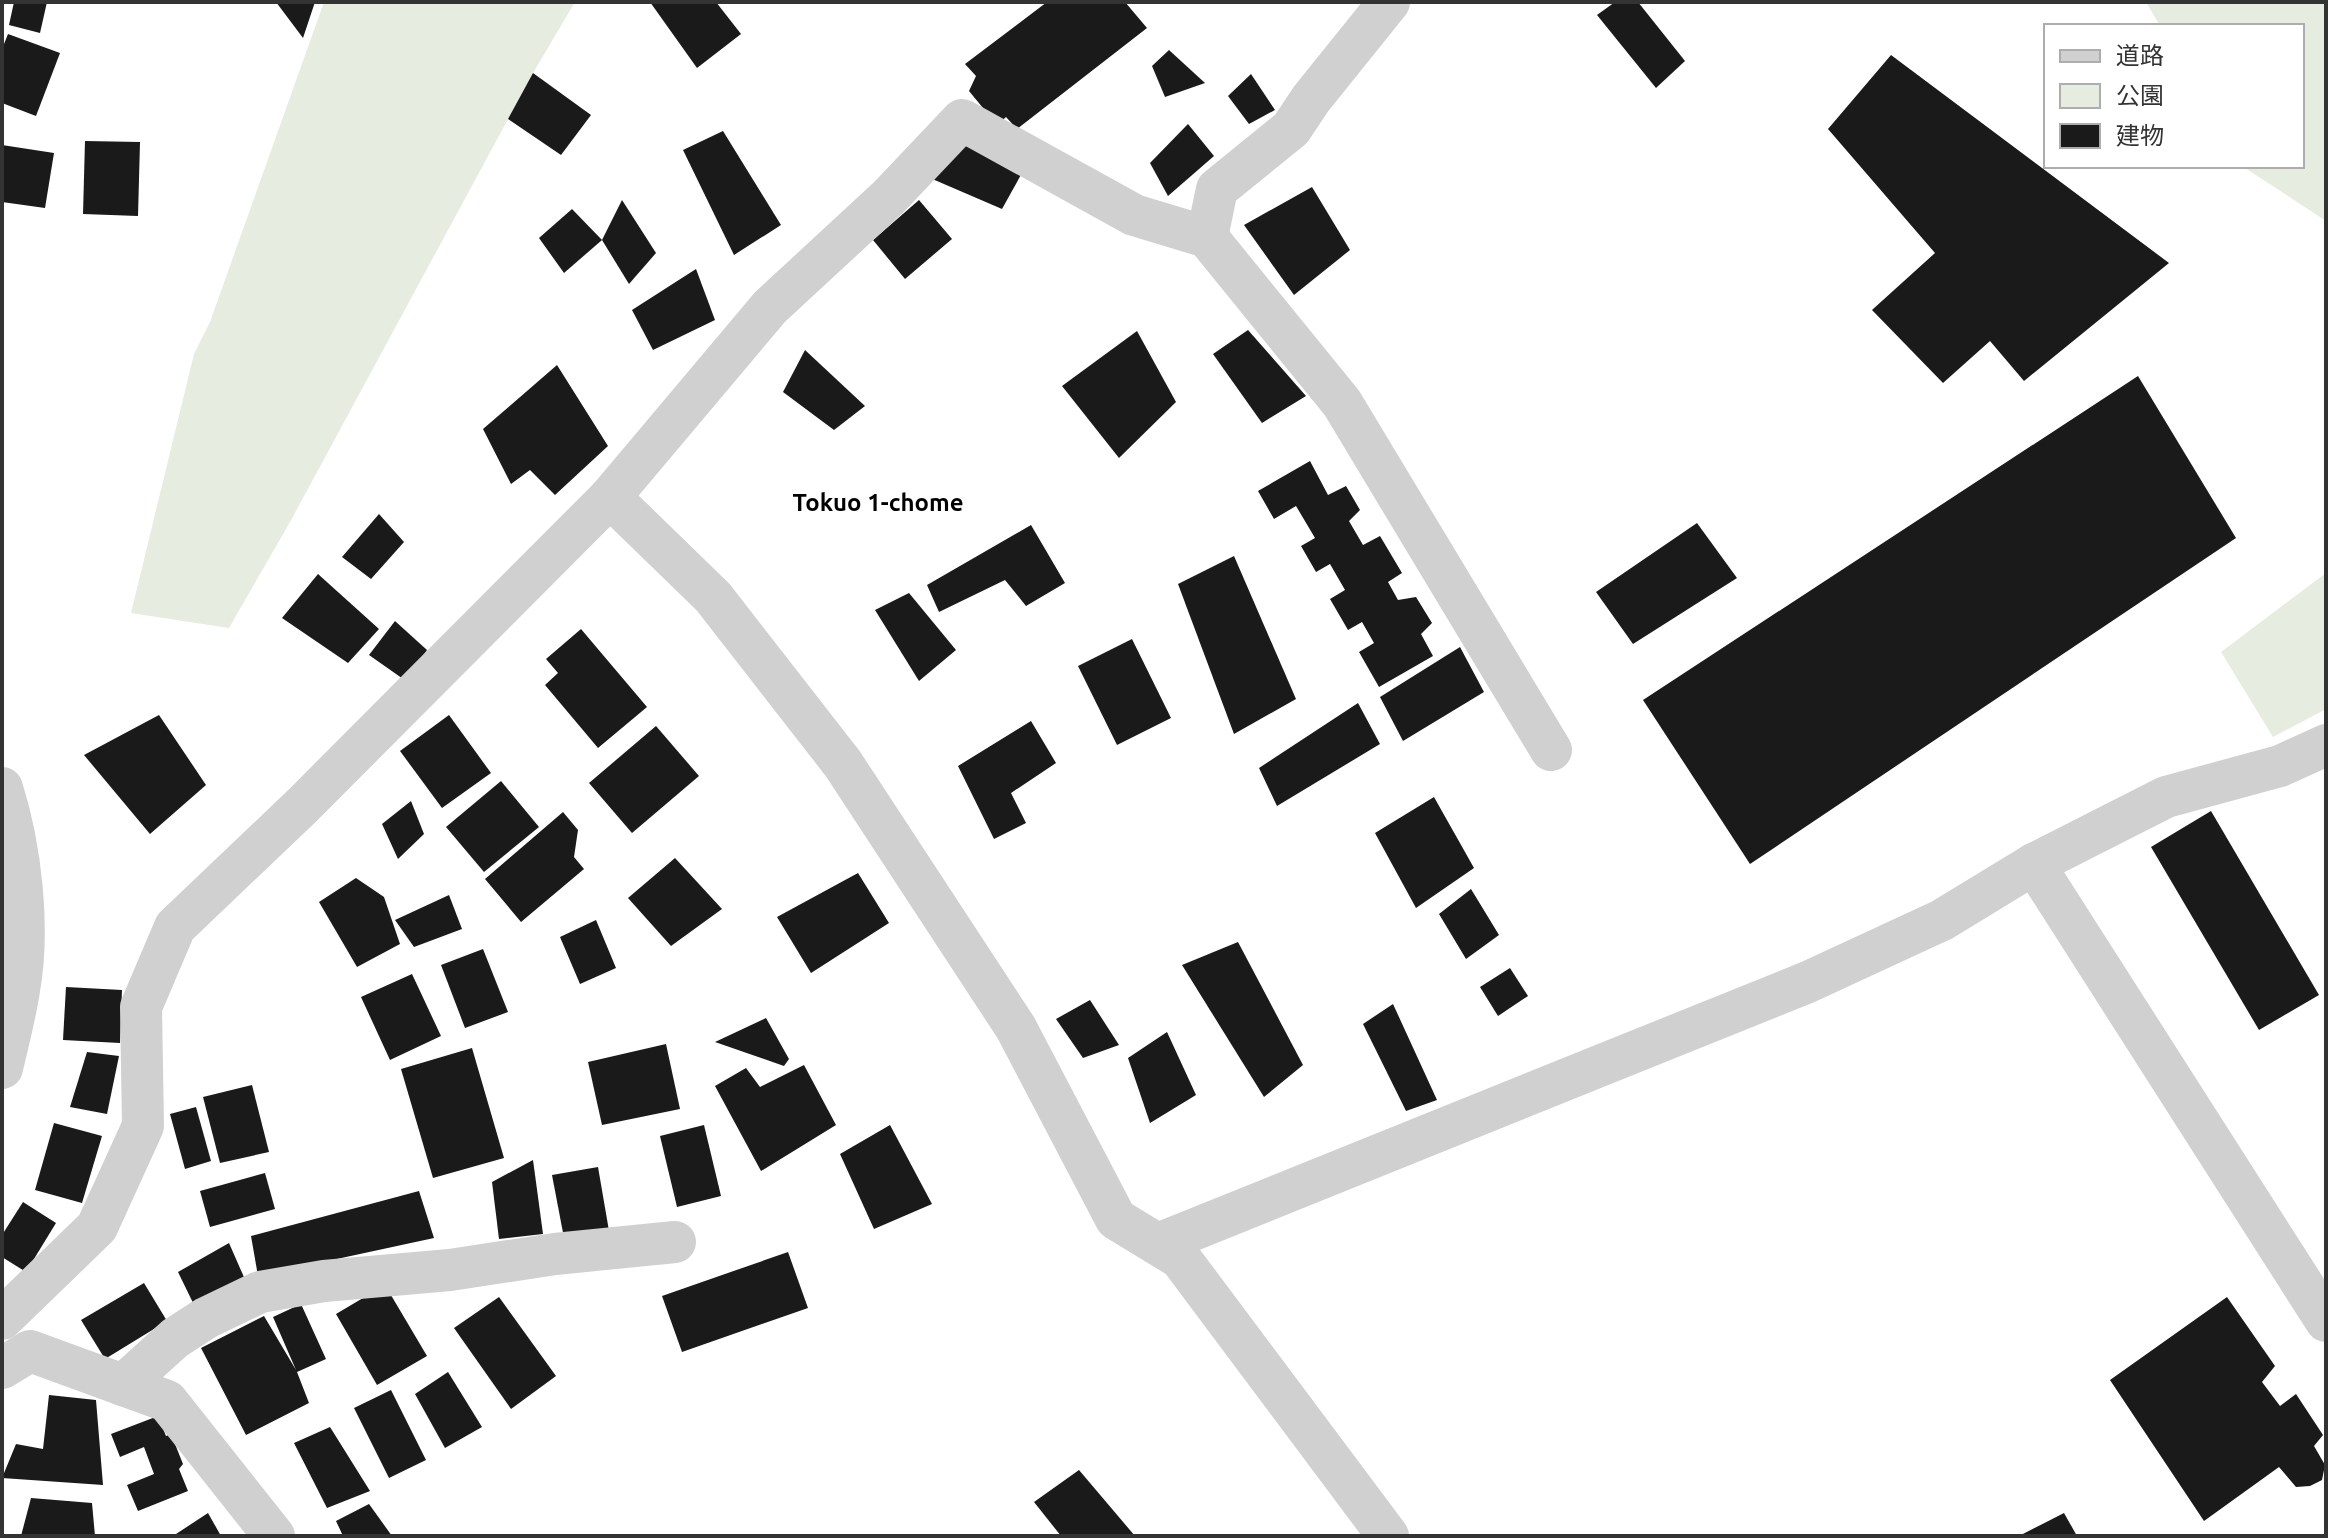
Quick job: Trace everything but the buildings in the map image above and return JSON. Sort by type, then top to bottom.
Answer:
[{"type":"street","points":[[1207,237],[1217,189],[1291,129],[1311,99],[1389,2]]},
{"type":"street","points":[[2,1319],[97,1227],[143,1126],[141,1007],[175,927],[303,805],[610,497],[770,307],[889,197],[962,120],[1134,215],[1207,237],[1342,403],[1551,750]]},
{"type":"street","points":[[610,497],[713,597],[843,764],[1016,1028],[1116,1219],[1180,1258],[1388,1536]]},
{"type":"street","points":[[1158,1244],[1808,982],[1942,920],[2034,864],[2166,797],[2280,766],[2326,745]]},
{"type":"street","points":[[2,788],[12,821],[23,917],[20,988],[2,1068]]},
{"type":"street","points":[[2034,864],[2326,1321]]},
{"type":"street","points":[[123,1385],[175,1338],[206,1318],[260,1292],[324,1281],[450,1270],[555,1254],[675,1242]]},
{"type":"street","points":[[2,1368],[30,1351],[167,1401],[274,1536]]},
{"type":"green space","points":[[324,2],[575,2],[533,73],[290,522],[229,628],[131,613],[194,354],[210,322]]},
{"type":"green space","points":[[2146,2],[2326,2],[2326,221],[2245,168],[2304,168],[2304,24],[2159,24]]},
{"type":"green space","points":[[2326,573],[2326,709],[2273,737],[2221,652]]},
{"type":"district","name":"Tokuo 1-chome","points":[[878,503]]}]
